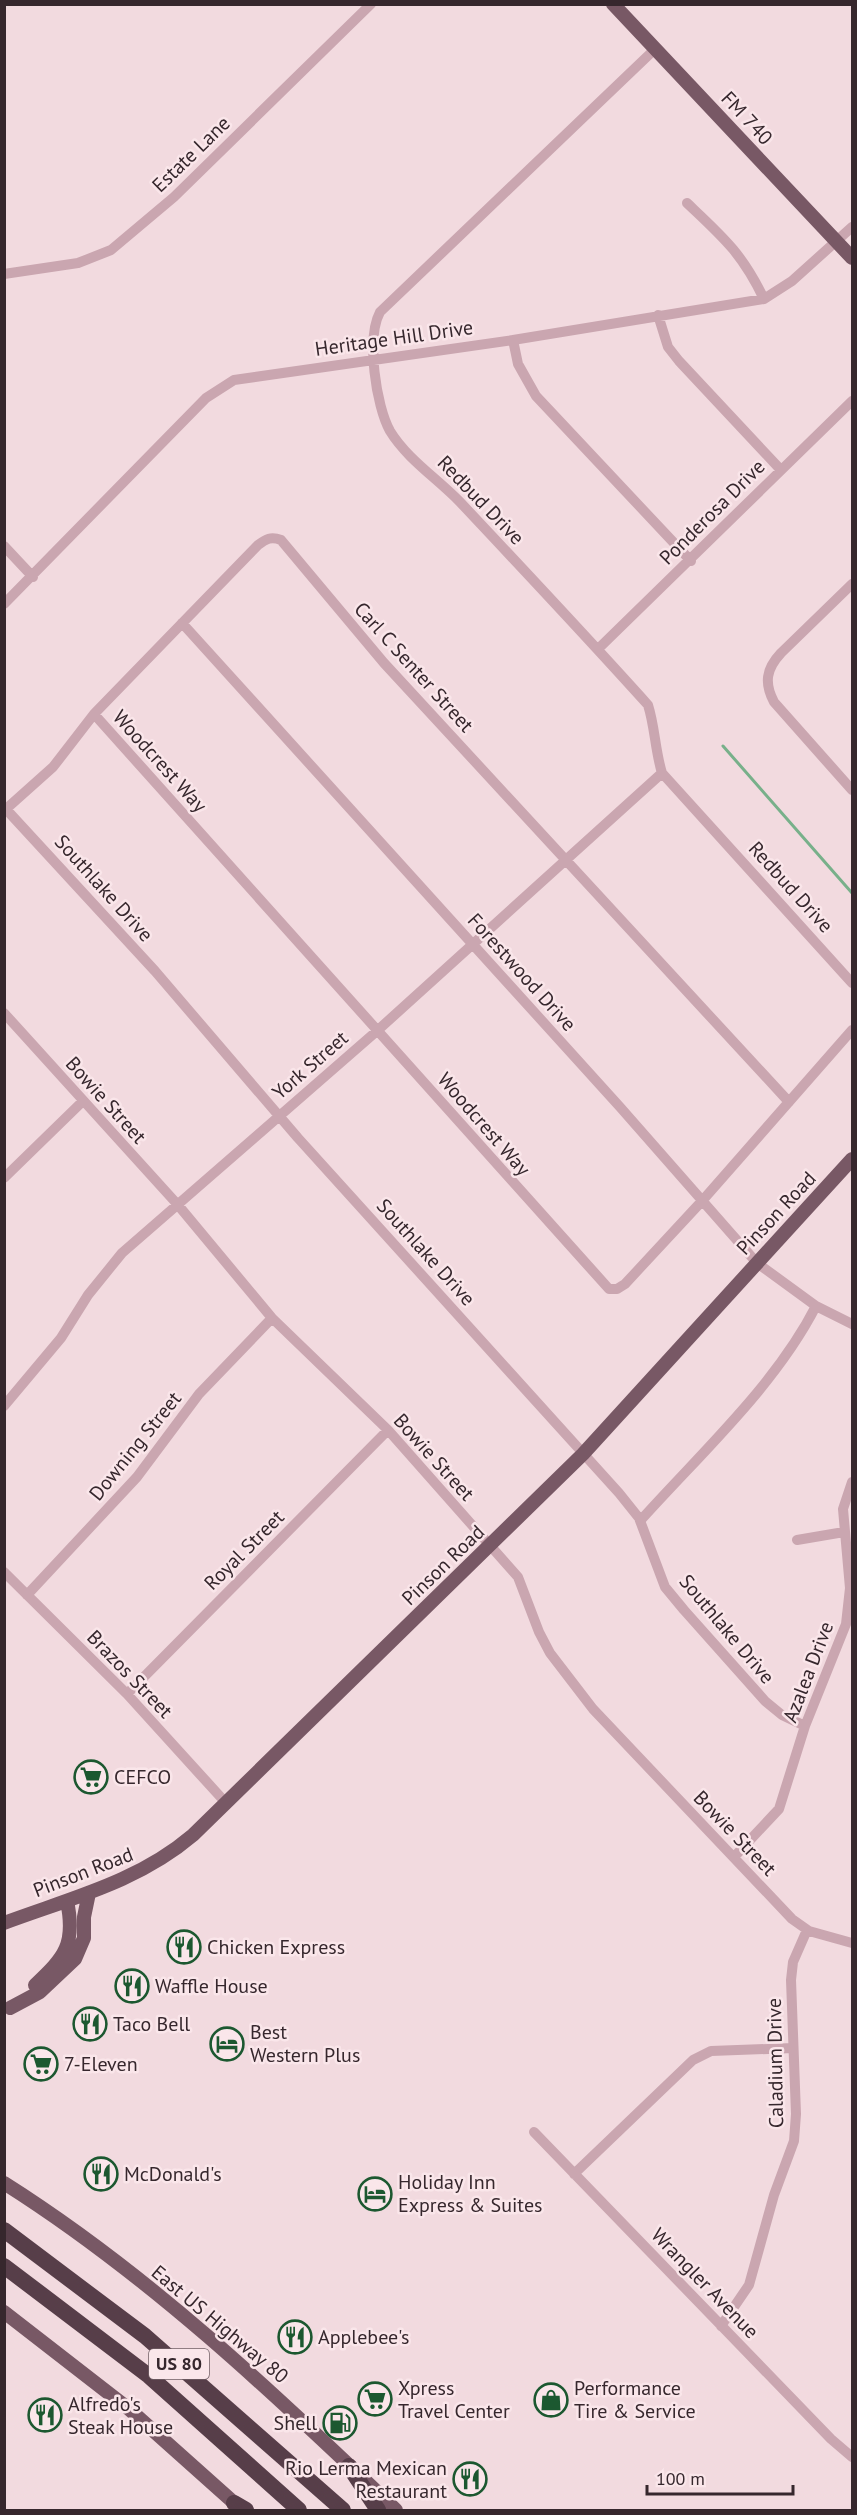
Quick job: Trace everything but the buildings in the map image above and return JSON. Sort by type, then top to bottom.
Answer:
[{"type":"highway","name":"US 80","points":[[4,2230],[84,2287],[153,2342],[343,2511]]},
{"type":"highway","name":"US 80","points":[[4,2266],[149,2376],[299,2511]]},
{"type":"highway","points":[[349,2466],[378,2511]]},
{"type":"main road","name":"FM 740","points":[[613,4],[852,258]]},
{"type":"main road","name":"Pinson Road","points":[[4,1923],[129,1878],[165,1858],[226,1803],[490,1548],[583,1454],[852,1159]]},
{"type":"main road","points":[[7,2010],[40,1992],[75,1959],[84,1938],[84,1917],[90,1893]]},
{"type":"main road","points":[[7,2010],[54,1967],[64,1953],[71,1933],[67,1902]]},
{"type":"main road","name":"East US Highway 80","points":[[4,2183],[100,2250],[209,2337],[312,2428],[396,2511]]},
{"type":"main road","points":[[4,2312],[129,2409],[241,2508]]},
{"type":"street","name":"Estate Lane","points":[[4,274],[78,263],[111,250],[174,197],[371,4]]},
{"type":"street","name":"Redbud Drive","points":[[655,49],[380,312],[374,322],[374,359],[384,419],[392,434],[648,705],[655,751],[662,773],[852,983]]},
{"type":"street","points":[[687,203],[735,249],[750,269],[764,298]]},
{"type":"street","name":"Heritage Hill Drive","points":[[4,604],[33,577],[181,422],[221,386],[234,380],[513,340],[764,298],[792,281],[852,228]]},
{"type":"street","points":[[658,315],[668,347],[679,361],[780,469]]},
{"type":"street","points":[[513,340],[518,364],[536,396],[691,561]]},
{"type":"street","name":"Ponderosa Drive","points":[[598,650],[691,561],[780,469],[852,401]]},
{"type":"street","name":"Carl C Senter Street","points":[[5,808],[53,767],[94,714],[258,545],[266,539],[281,540],[384,663],[789,1102]]},
{"type":"street","points":[[4,546],[33,577]]},
{"type":"street","points":[[852,584],[771,663],[767,675],[768,689],[774,702],[852,790]]},
{"type":"street","name":"Forestwood Drive","points":[[182,622],[757,1263],[816,1306],[852,1324]]},
{"type":"street","name":"Woodcrest Way","points":[[94,714],[609,1289],[617,1289],[625,1284],[702,1201],[852,1030]]},
{"type":"street","name":"York Street","points":[[4,1406],[61,1338],[107,1269],[378,1030],[662,773]]},
{"type":"street","name":"Southlake Drive","points":[[5,808],[155,971],[640,1521],[665,1587],[684,1610],[765,1701],[782,1714],[805,1726]]},
{"type":"street","name":"Bowie Street","points":[[4,1013],[178,1205],[272,1318],[388,1430],[518,1577],[539,1632],[572,1683],[654,1774],[735,1856],[781,1908],[807,1930],[852,1943]]},
{"type":"street","points":[[4,1178],[83,1101]]},
{"type":"street","points":[[640,1521],[774,1372],[803,1331],[816,1306]]},
{"type":"street","name":"Downing Street","points":[[27,1595],[137,1477],[200,1394],[272,1318]]},
{"type":"street","name":"Royal Street","points":[[127,1694],[388,1430]]},
{"type":"street","name":"Azalea Drive","points":[[735,1856],[779,1809],[805,1726],[846,1624],[850,1606],[843,1509],[852,1482]]},
{"type":"street","points":[[797,1539],[844,1532]]},
{"type":"street","name":"Brazos Street","points":[[4,1572],[127,1694],[226,1803]]},
{"type":"street","name":"Caladium Drive","points":[[721,2326],[749,2284],[774,2195],[794,2140],[796,2114],[793,2048],[794,1962],[807,1930]]},
{"type":"street","points":[[574,2174],[693,2060],[711,2050],[793,2048]]},
{"type":"street","name":"Wrangler Avenue","points":[[534,2132],[831,2439],[852,2457]]},
{"type":"waterway","points":[[723,746],[852,893]]},
{"type":"place","name":"CEFCO","points":[[91,1777]]},
{"type":"place","name":"Chicken Express","points":[[184,1947]]},
{"type":"place","name":"Waffle House","points":[[132,1986]]},
{"type":"place","name":"Taco Bell","points":[[90,2024]]},
{"type":"place","name":"Best Western Plus","points":[[227,2044]]},
{"type":"place","name":"7-Eleven","points":[[41,2064]]},
{"type":"place","name":"McDonald's","points":[[101,2174]]},
{"type":"place","name":"Holiday Inn Express & Suites","points":[[375,2194]]},
{"type":"place","name":"Applebee's","points":[[295,2337]]},
{"type":"place","name":"Xpress Travel Center","points":[[375,2399]]},
{"type":"place","name":"Performance Tire & Service","points":[[551,2400]]},
{"type":"place","name":"Alfredo's Steak House","points":[[45,2415]]},
{"type":"place","name":"Shell","points":[[340,2423]]},
{"type":"place","name":"Rio Lerma Mexican Restaurant","points":[[470,2479]]}]
